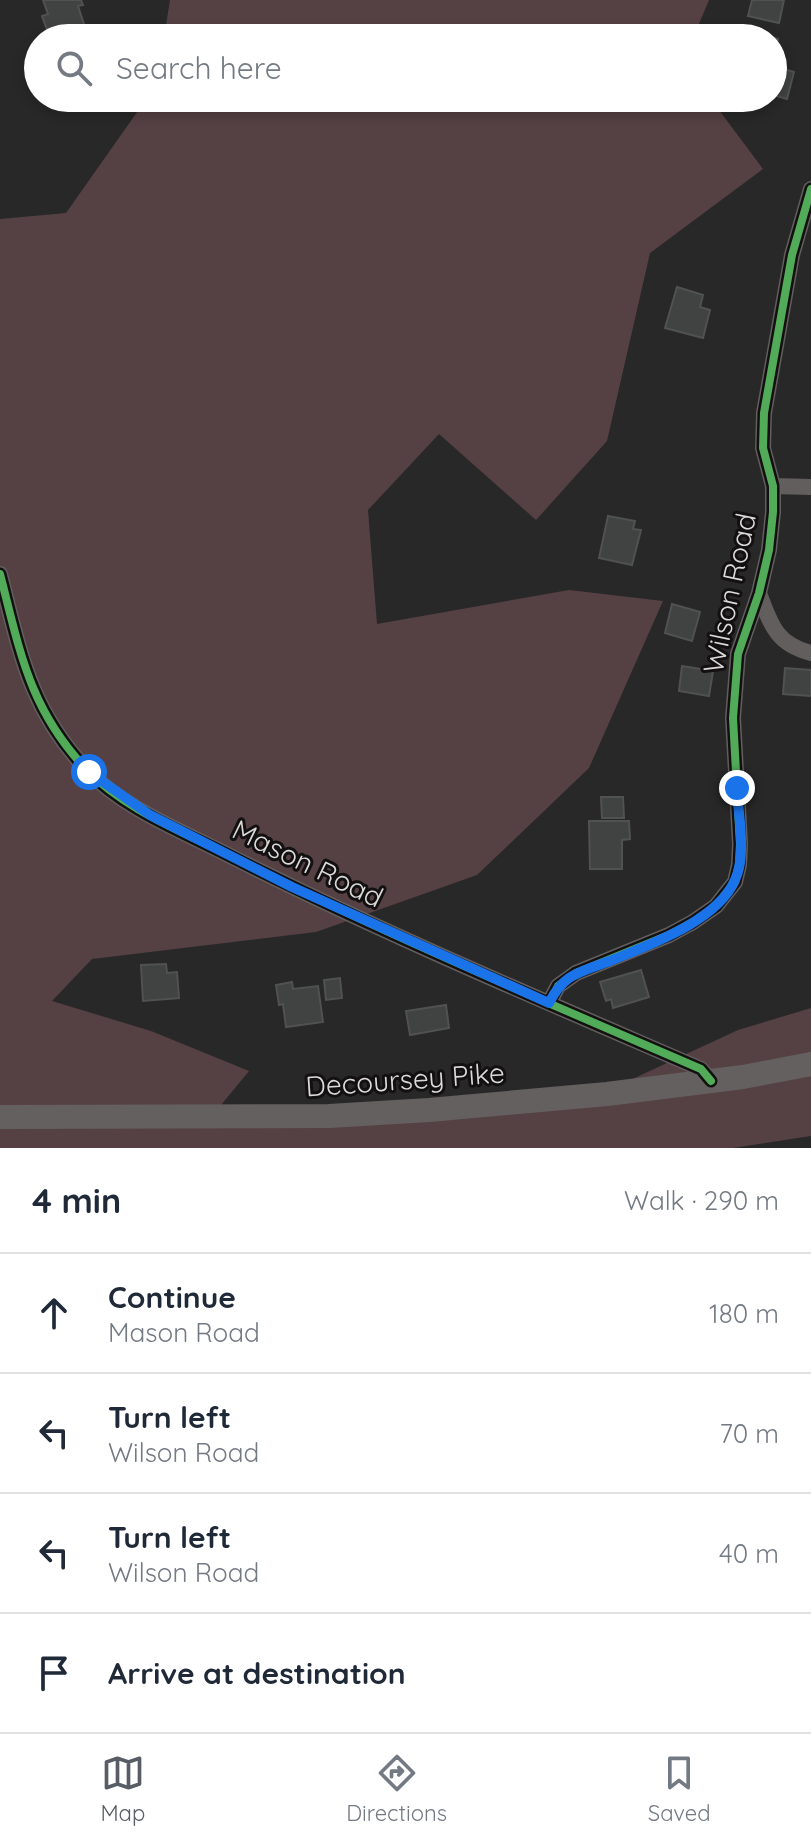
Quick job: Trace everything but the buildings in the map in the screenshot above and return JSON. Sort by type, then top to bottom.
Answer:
[{"type":"main road","name":"Decoursey Pike","points":[[0,1117],[329,1116],[607,1094],[811,1064]]},
{"type":"street","name":"Wilson Road","points":[[549,1003],[558,986],[576,973],[693,922],[716,906],[735,882],[740,844],[733,718],[738,654],[759,593],[769,550],[773,486],[763,448],[764,413],[792,255],[811,189]]},
{"type":"street","points":[[773,486],[811,487]]},
{"type":"street","name":"Mason Road","points":[[0,574],[26,674],[47,719],[89,772],[150,815],[292,887],[701,1069],[711,1081]]},
{"type":"street","points":[[759,593],[771,625],[782,641],[811,653]]},
{"type":"shaded area","points":[[170,0],[709,0],[699,24],[166,24]]},
{"type":"shaded area","points":[[137,112],[720,112],[763,169],[650,253],[607,441],[536,520],[439,434],[368,510],[377,624],[569,590],[663,601],[589,768],[477,875],[316,932],[92,959],[52,1001],[151,1031],[249,1071],[212,1116],[598,1095],[738,1030],[811,1008],[811,1136],[733,1148],[0,1148],[0,219],[66,213]]},
{"type":"cycle path","points":[[549,1003],[558,986],[576,973],[693,922],[716,906],[735,882],[740,844],[733,718],[738,654],[759,593],[769,550],[773,512],[773,486],[763,448],[764,413],[792,255],[811,189]]},
{"type":"cycle path","points":[[0,574],[21,654],[39,701],[67,747],[87,770],[119,797],[175,829],[348,913],[701,1069],[711,1081]]},
{"type":"route","points":[[89,772],[150,815],[292,887],[549,1003],[558,986],[576,973],[669,935],[716,906],[735,882],[739,865],[737,788]]}]
